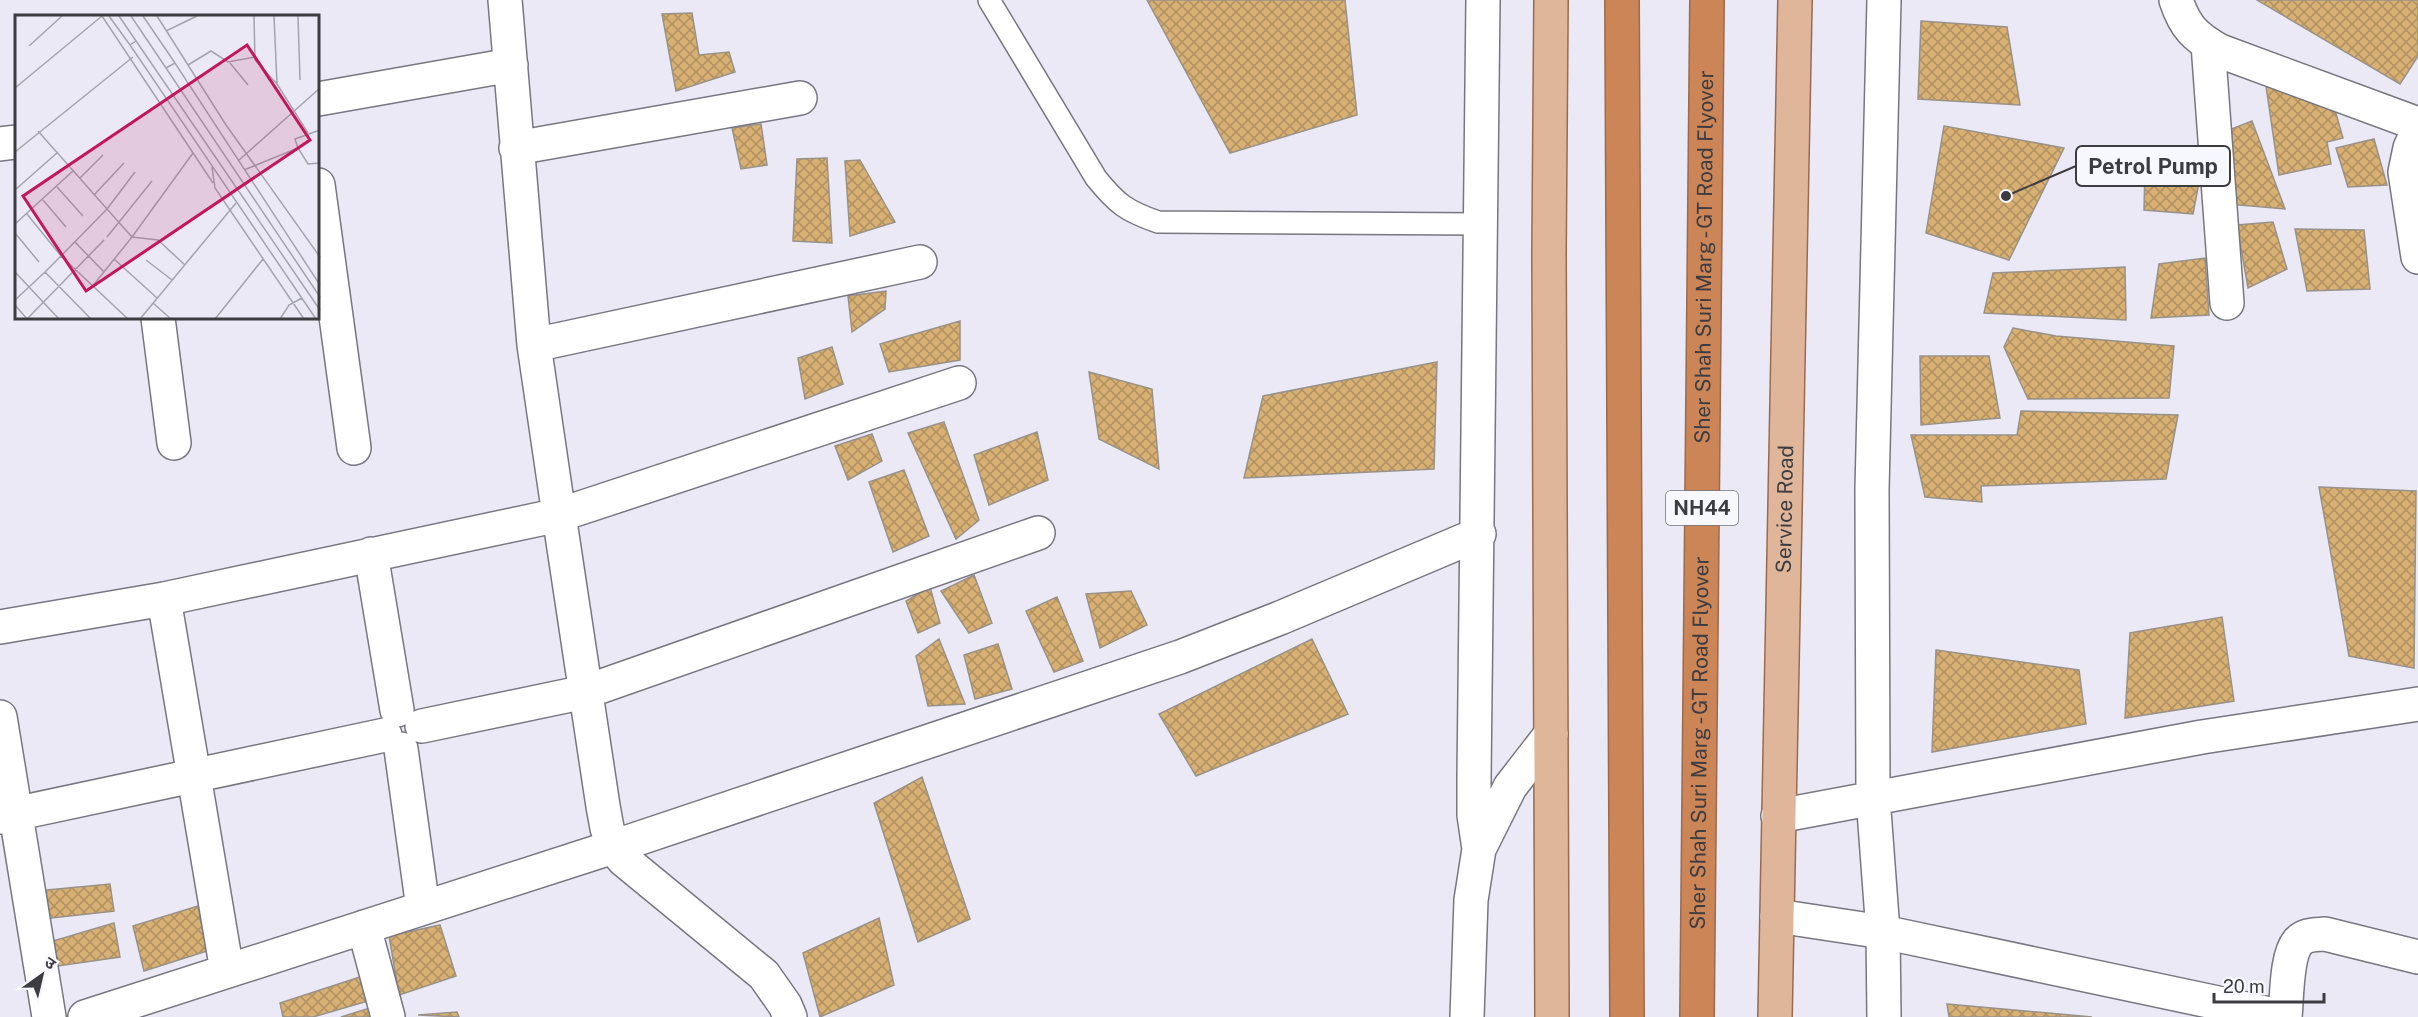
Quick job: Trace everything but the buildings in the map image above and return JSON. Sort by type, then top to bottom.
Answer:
[{"type":"highway","points":[[1622,0],[1627,1017]]},
{"type":"highway","name":"Sher Shah Suri Marg - GT Road Flyover","points":[[1697,1017],[1707,0]]},
{"type":"main road","points":[[1551,0],[1552,1017]]},
{"type":"main road","name":"Service Road","points":[[1775,1017],[1796,0]]},
{"type":"street","points":[[505,0],[534,345],[607,828],[613,847],[624,860],[764,975],[785,1005],[790,1017]]},
{"type":"street","points":[[1467,1017],[1471,900],[1479,849],[1474,815],[1479,534],[1483,0]]},
{"type":"street","points":[[1884,0],[1872,489],[1873,797],[1882,932],[1884,1017]]},
{"type":"street","points":[[2176,0],[2183,19],[2195,34],[2220,51],[2418,124]]},
{"type":"street","points":[[2208,44],[2227,303]]},
{"type":"street","points":[[320,99],[511,65]]},
{"type":"street","points":[[516,148],[800,98]]},
{"type":"street","points":[[2418,130],[2410,148],[2404,172],[2418,257]]},
{"type":"street","points":[[0,144],[15,142]]},
{"type":"street","points":[[320,200],[354,448]]},
{"type":"street","points":[[534,345],[920,262]]},
{"type":"street","points":[[158,320],[174,443]]},
{"type":"street","points":[[0,627],[164,599],[560,515],[959,383]]},
{"type":"street","points":[[8,815],[585,692],[1038,533]]},
{"type":"street","points":[[85,1017],[613,847],[1180,657],[1280,618],[1479,534]]},
{"type":"street","points":[[371,554],[401,730],[423,908]]},
{"type":"street","points":[[164,599],[227,971]]},
{"type":"street","points":[[1778,816],[2202,737],[2418,704]]},
{"type":"street","points":[[0,717],[8,815],[49,1017]]},
{"type":"street","points":[[1479,849],[1510,787],[1551,734]]},
{"type":"street","points":[[1777,916],[1882,932],[2284,1017],[2291,957],[2298,942],[2309,935],[2325,934],[2418,957]]},
{"type":"street","points":[[364,927],[388,1017]]},
{"type":"lane","points":[[989,0],[1095,178],[1115,201],[1133,213],[1158,222],[1481,224]]},
{"type":"place","name":"Petrol Pump","points":[[2006,196]]}]
